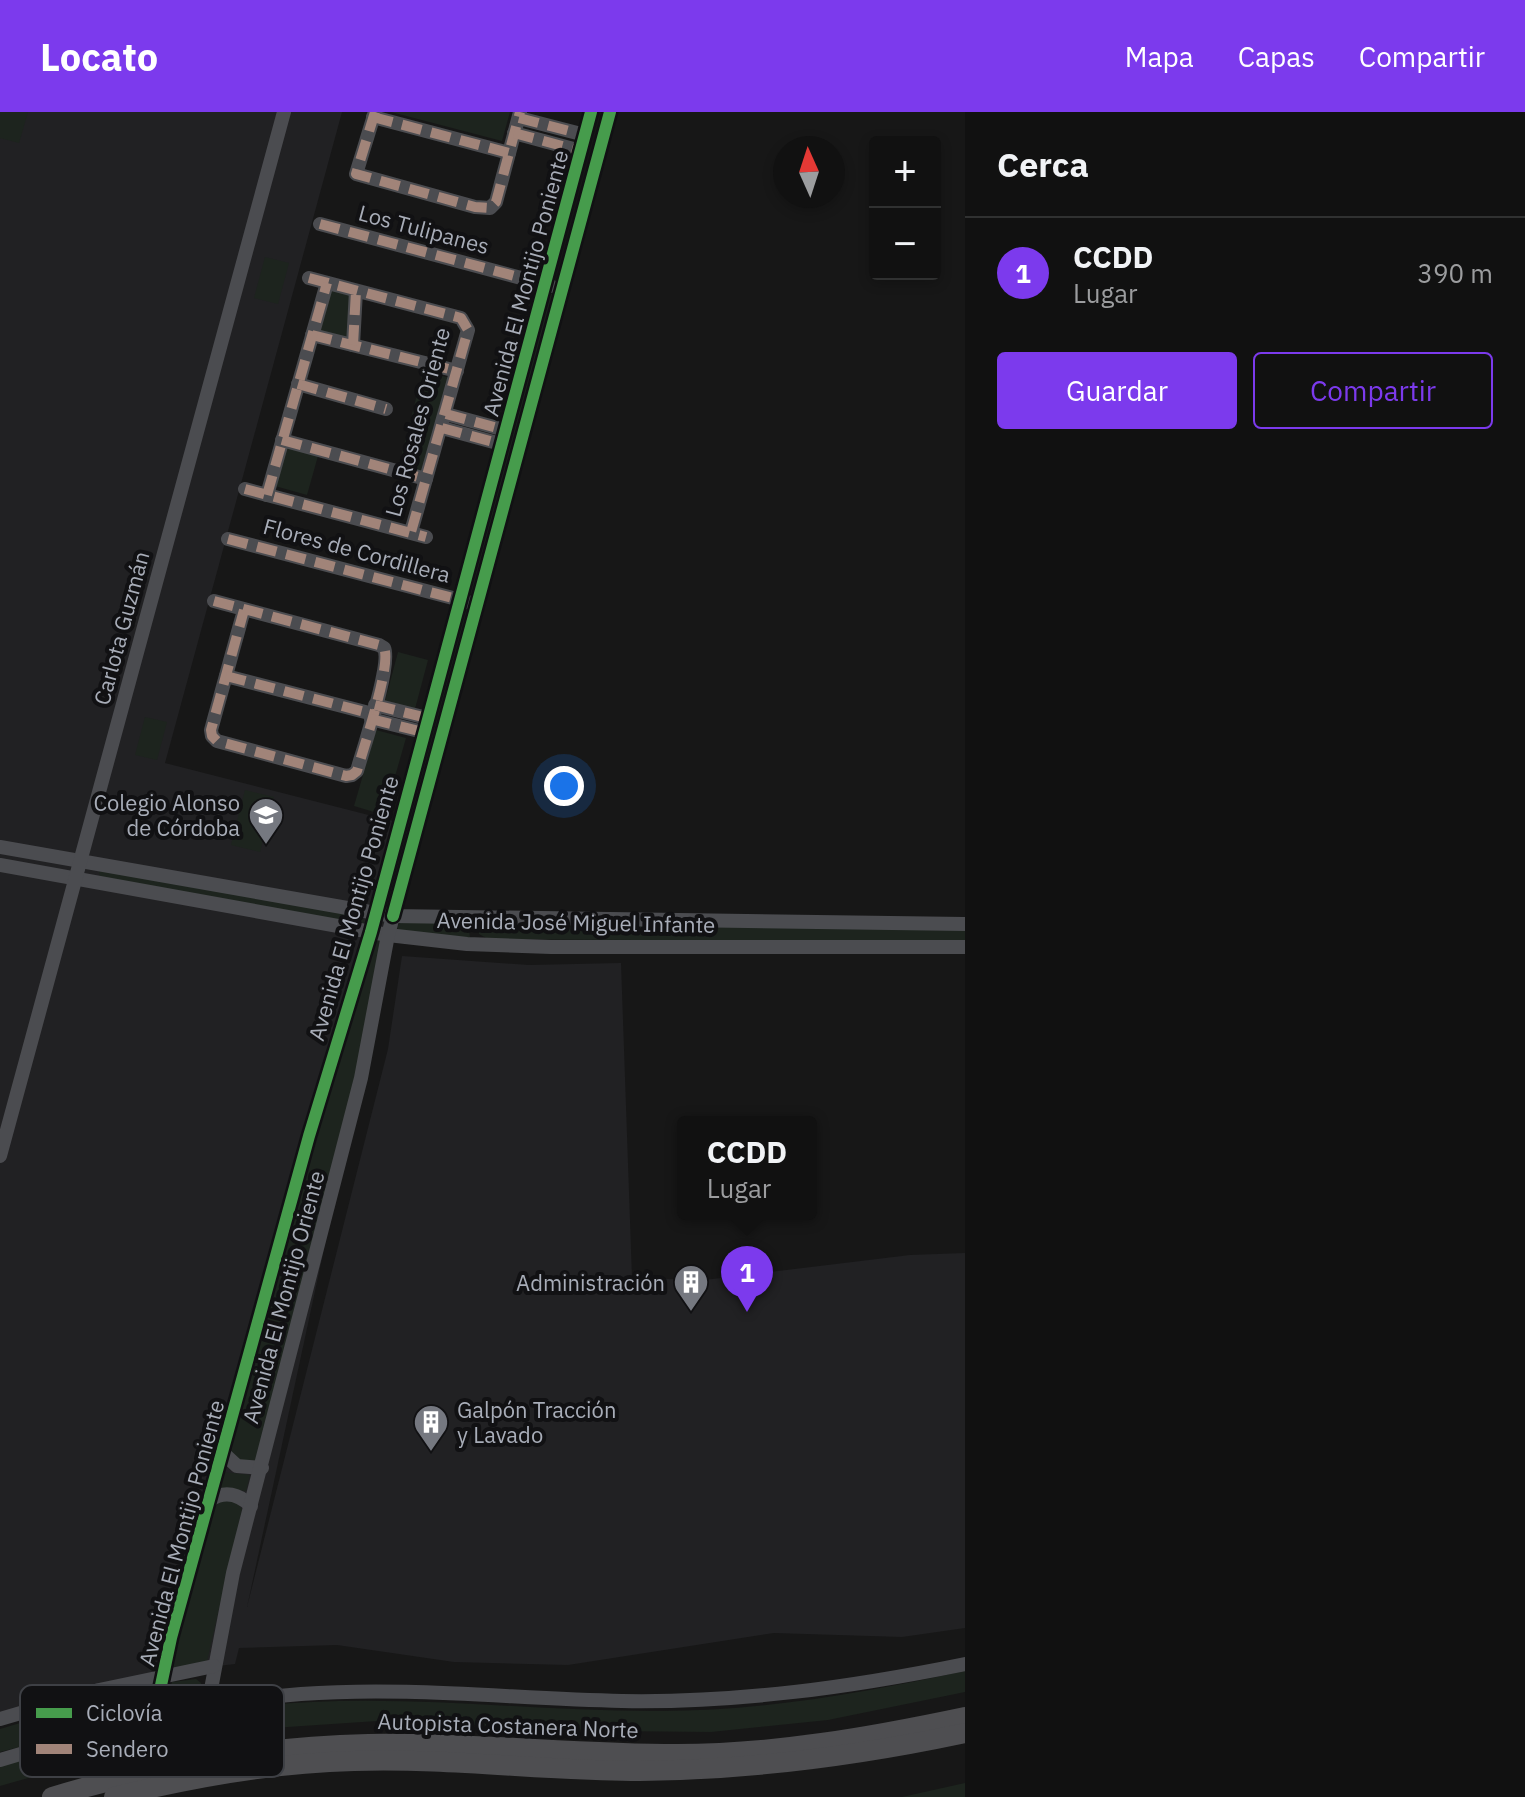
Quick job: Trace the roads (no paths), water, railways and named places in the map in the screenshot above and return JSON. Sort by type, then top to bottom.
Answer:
[{"type":"highway","name":"Autopista Costanera Norte","points":[[284,1749],[404,1744],[678,1754],[725,1752],[805,1745],[965,1717]]},
{"type":"highway","name":"Autopista Costanera Norte","points":[[284,1767],[354,1761],[438,1761],[635,1771],[721,1769],[857,1755],[965,1733]]},
{"type":"highway","name":"Autopista Costanera Norte","points":[[52,1797],[123,1777]]},
{"type":"highway","name":"Autopista Costanera Norte","points":[[114,1797],[203,1777]]},
{"type":"street","name":"Carlota Guzmán","points":[[0,1156],[284,112]]},
{"type":"street","name":"Avenida El Montijo Poniente","points":[[162,1685],[309,1136],[371,932],[591,112]]},
{"type":"street","name":"Avenida El Montijo Oriente","points":[[211,1685],[230,1587],[361,1078],[388,935],[610,112]]},
{"type":"street","points":[[509,153],[374,115],[356,174],[475,207],[490,208],[496,202],[509,153],[514,133],[519,115],[585,135]]},
{"type":"street","points":[[514,133],[581,151]]},
{"type":"street","name":"Los Tulipanes","points":[[320,224],[562,289]]},
{"type":"street","points":[[309,278],[356,291],[353,345]]},
{"type":"street","points":[[245,489],[267,495],[327,283]]},
{"type":"street","name":"Los Rosales Oriente","points":[[267,495],[418,534],[426,479],[468,330],[461,318],[356,291]]},
{"type":"street","points":[[312,335],[457,371]]},
{"type":"street","points":[[298,384],[386,409]]},
{"type":"street","points":[[444,421],[503,437]]},
{"type":"street","points":[[282,440],[426,479]]},
{"type":"street","name":"Flores de Cordillera","points":[[228,539],[476,605]]},
{"type":"street","points":[[214,601],[382,646],[387,656],[357,771],[346,776],[217,741],[212,736],[211,730],[244,610]]},
{"type":"street","points":[[226,676],[425,725]]},
{"type":"street","name":"Avenida José Miguel Infante","points":[[0,847],[393,916],[965,924]]},
{"type":"street","name":"Avenida José Miguel Infante","points":[[0,865],[388,935],[481,945],[965,947]]},
{"type":"street","points":[[481,945],[475,930],[483,917]]},
{"type":"street","points":[[223,1453],[237,1466],[262,1468]]},
{"type":"street","points":[[210,1500],[231,1494],[251,1506]]},
{"type":"street","points":[[284,1696],[426,1692],[623,1701],[731,1699],[826,1689],[965,1664]]},
{"type":"street","points":[[123,1685],[214,1666]]},
{"type":"street","points":[[0,1719],[20,1713]]},
{"type":"street","points":[[0,1760],[20,1754]]},
{"type":"place","name":"Colegio Alonso de Córdoba","points":[[266,846]]},
{"type":"place","name":"CCDD","points":[[747,1312]]},
{"type":"place","name":"Administración","points":[[691,1313]]},
{"type":"place","name":"Galpón Tracción y Lavado","points":[[431,1453]]}]
